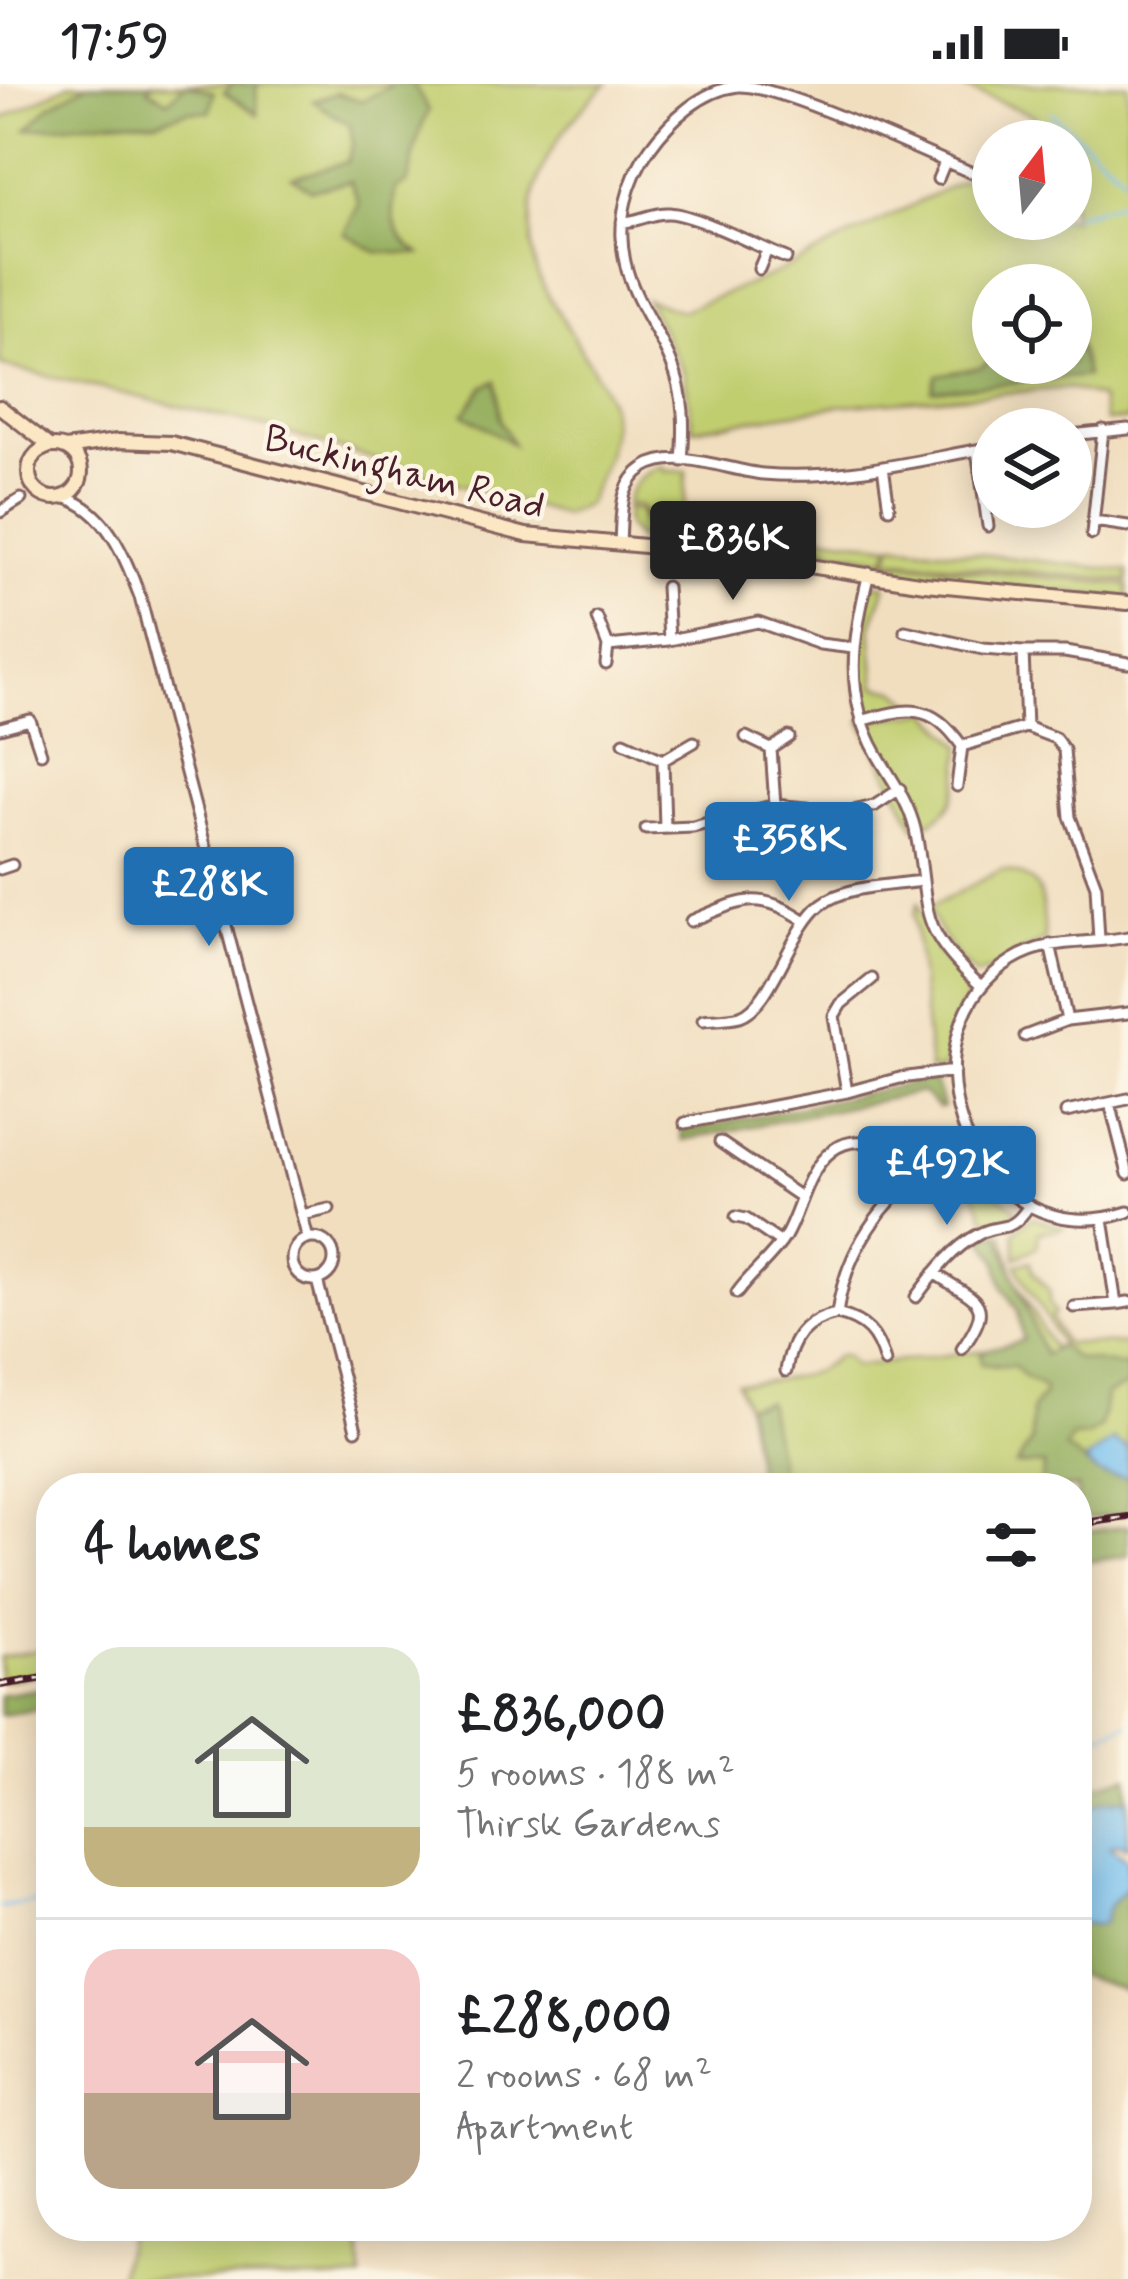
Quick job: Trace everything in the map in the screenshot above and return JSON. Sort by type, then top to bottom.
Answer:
[{"type":"main road","points":[[0,407],[50,446],[75,455],[81,467]]},
{"type":"main road","points":[[23,428],[31,462],[29,477],[34,489],[45,496],[63,497],[78,485],[81,467],[98,442]]},
{"type":"main road","name":"Buckingham Road","points":[[65,448],[98,442],[171,443],[526,535],[869,573],[925,584],[1128,603]]},
{"type":"main road","points":[[31,462],[50,446]]},
{"type":"street","points":[[682,461],[685,413],[677,378],[623,256],[622,222],[636,170],[655,141],[704,97],[734,86],[764,88],[970,172]]},
{"type":"street","points":[[938,179],[945,162]]},
{"type":"street","points":[[622,222],[677,214],[786,258]]},
{"type":"street","points":[[759,269],[767,250]]},
{"type":"street","points":[[1092,432],[1128,429]]},
{"type":"street","points":[[1092,534],[1103,430]]},
{"type":"street","points":[[620,543],[622,506],[630,481],[651,463],[682,461],[801,476],[972,451]]},
{"type":"street","points":[[883,466],[890,508]]},
{"type":"street","points":[[78,485],[82,502],[116,543],[140,597],[308,1239]]},
{"type":"street","points":[[63,497],[82,502]]},
{"type":"street","points":[[0,512],[21,499]]},
{"type":"street","points":[[1094,521],[1128,526]]},
{"type":"street","points":[[869,573],[853,648],[861,722],[900,789],[915,827],[921,881],[936,936],[981,986]]},
{"type":"street","points":[[666,587],[669,640]]},
{"type":"street","points":[[597,618],[608,646],[607,664]]},
{"type":"street","points":[[608,646],[669,640],[758,622],[820,644],[853,648]]},
{"type":"street","points":[[905,631],[983,649],[1065,652],[1128,663]]},
{"type":"street","points":[[931,651],[934,638]]},
{"type":"street","points":[[1023,652],[1026,727]]},
{"type":"street","points":[[861,722],[888,713],[929,712],[947,725],[962,746],[957,787]]},
{"type":"street","points":[[0,728],[30,720],[41,753]]},
{"type":"street","points":[[962,746],[1026,727],[1055,738],[1064,750],[1070,817],[1093,872],[1100,940]]},
{"type":"street","points":[[746,737],[771,748]]},
{"type":"street","points":[[771,748],[789,737]]},
{"type":"street","points":[[625,742],[663,760]]},
{"type":"street","points":[[663,760],[694,742]]},
{"type":"street","points":[[771,748],[775,805]]},
{"type":"street","points":[[663,760],[665,828]]},
{"type":"street","points":[[646,829],[693,826],[775,805],[849,812],[874,806],[900,789]]},
{"type":"street","points":[[0,869],[12,866]]},
{"type":"street","points":[[703,1020],[739,1017],[749,1011],[776,974],[804,920],[826,901],[856,890],[921,881]]},
{"type":"street","points":[[691,921],[758,898],[779,903],[804,920]]},
{"type":"street","points":[[1128,937],[1050,944],[1014,958],[981,986],[960,1025],[954,1072],[971,1145],[994,1181],[1028,1207],[1065,1219],[1103,1219],[1128,1212]]},
{"type":"street","points":[[1050,944],[1067,1020]]},
{"type":"street","points":[[847,1092],[834,1016],[841,1004],[872,979]]},
{"type":"street","points":[[1025,1036],[1067,1020],[1128,1013]]},
{"type":"street","points":[[685,1123],[900,1078],[954,1072]]},
{"type":"street","points":[[1066,1112],[1128,1099]]},
{"type":"street","points":[[1110,1103],[1128,1174]]},
{"type":"street","points":[[733,1151],[741,1139]]},
{"type":"street","points":[[720,1142],[802,1198]]},
{"type":"street","points":[[737,1293],[781,1243],[821,1161],[849,1142],[879,1144],[914,1175]]},
{"type":"street","points":[[837,1314],[844,1283],[870,1229],[914,1175],[971,1145]]},
{"type":"street","points":[[916,1297],[953,1251],[984,1230],[1006,1230],[1028,1207]]},
{"type":"street","points":[[302,1215],[329,1209]]},
{"type":"street","points":[[736,1217],[781,1243]]},
{"type":"street","points":[[1074,1306],[1122,1303],[1103,1219]]},
{"type":"street","points":[[308,1239],[327,1244],[333,1255],[328,1274],[317,1280],[303,1278],[293,1268],[292,1253],[308,1239]]},
{"type":"street","points":[[753,1272],[764,1280]]},
{"type":"street","points":[[934,1273],[976,1302],[981,1312],[980,1322],[962,1349]]},
{"type":"street","points":[[317,1280],[356,1430]]},
{"type":"street","points":[[787,1371],[791,1334],[837,1314],[884,1339],[885,1362]]},
{"type":"green space","points":[[69,84],[607,84],[557,141],[545,162],[532,209],[537,272],[611,408],[610,445],[587,504],[564,515],[259,425],[0,365],[0,120]]},
{"type":"green space","points":[[88,84],[152,84],[148,89],[168,101],[185,84],[214,92],[210,112],[188,111],[156,121],[27,129],[49,106]]},
{"type":"green space","points":[[233,84],[259,84],[257,114],[224,92]]},
{"type":"green space","points":[[394,84],[413,84],[429,111],[407,183],[396,188],[393,208],[399,233],[420,254],[376,252],[344,233],[359,204],[350,181],[311,190],[292,177],[347,162],[353,143],[350,125],[313,101],[337,93],[362,101]]},
{"type":"green space","points":[[954,84],[1128,84],[1128,420],[1105,421],[1100,398],[1068,388],[837,406],[693,429],[684,373],[646,299],[681,311],[772,275],[972,175],[972,240],[1092,240],[1092,120],[1037,120]]},
{"type":"green space","points":[[972,369],[972,384],[998,384],[932,390],[937,375]]},
{"type":"green space","points":[[496,381],[500,420],[513,444],[464,414],[484,386]]},
{"type":"green space","points":[[663,466],[664,471],[686,471],[684,517],[891,545],[885,559],[796,541],[655,525],[640,506],[626,505],[638,480]]},
{"type":"green space","points":[[626,509],[638,510],[644,521],[659,530],[796,545],[884,562],[883,569],[713,543],[637,538],[626,526]]},
{"type":"green space","points":[[894,544],[1128,571],[1128,581],[888,559]]},
{"type":"green space","points":[[888,562],[1128,585],[1128,598],[926,579],[887,570]]},
{"type":"green space","points":[[876,584],[886,585],[871,628],[876,686],[896,690],[919,707],[866,715],[858,687],[857,648],[863,610]]},
{"type":"green space","points":[[929,712],[962,746],[959,773],[949,807],[915,827],[861,721]]},
{"type":"green space","points":[[1001,870],[1027,878],[1040,893],[1045,941],[975,975],[948,944],[929,908]]},
{"type":"green space","points":[[918,904],[938,953],[971,991],[955,1022],[945,1069],[930,1070],[914,914]]},
{"type":"green space","points":[[934,1079],[943,1107],[938,1108],[922,1092],[683,1140],[681,1128],[691,1130]]},
{"type":"green space","points":[[968,1156],[993,1190],[1016,1209],[1008,1223],[986,1220],[961,1158]]},
{"type":"green space","points":[[1032,1217],[1065,1228],[1039,1232],[1037,1247],[1016,1258],[1015,1231]]},
{"type":"green space","points":[[998,1233],[1003,1234],[1016,1281],[1053,1349],[1060,1345],[1017,1264],[1031,1261],[1050,1292],[1055,1314],[1051,1317],[1064,1343],[1128,1344],[1128,1493],[1092,1489],[1092,1473],[757,1473],[746,1405],[737,1383],[801,1375],[844,1355],[854,1367],[985,1350],[980,1355],[993,1367],[1030,1364],[1027,1307],[1011,1275]]},
{"type":"green space","points":[[998,1233],[1044,1355],[1060,1346],[1075,1358],[1128,1367],[1128,1385],[1106,1395],[1101,1427],[1087,1436],[1072,1437],[1066,1449],[1101,1472],[1128,1477],[1128,1513],[1092,1518],[1092,1473],[1043,1473],[1044,1465],[1016,1465],[1031,1442],[1032,1409],[1044,1394],[1043,1387],[1014,1366],[981,1364],[985,1350],[1023,1340],[1018,1311],[983,1238]]},
{"type":"green space","points":[[767,1401],[780,1473],[757,1473],[746,1405]]},
{"type":"green space","points":[[1128,1526],[1128,1556],[1092,1561],[1092,1531]]},
{"type":"green space","points":[[36,1651],[36,1675],[0,1681],[0,1657]]},
{"type":"green space","points":[[36,1689],[36,1710],[0,1715],[0,1695]]},
{"type":"green space","points":[[1128,1776],[1128,1799],[1092,1805],[1092,1787]]},
{"type":"green space","points":[[1128,1885],[1128,1991],[1092,1980],[1092,1926],[1103,1923],[1109,1907]]},
{"type":"green space","points":[[127,2241],[360,2241],[361,2279],[118,2279]]},
{"type":"water","points":[[1113,1440],[1128,1449],[1128,1477],[1099,1473],[1086,1461]]},
{"type":"water","points":[[1128,1799],[1128,1847],[1118,1843],[1110,1847],[1128,1860],[1128,1885],[1109,1907],[1103,1923],[1094,1926],[1092,1805]]},
{"type":"waterway","points":[[1051,113],[1128,180]]},
{"type":"waterway","points":[[1092,210],[1128,200]]},
{"type":"waterway","points":[[1092,1738],[1128,1724]]},
{"type":"waterway","points":[[0,1907],[36,1902]]},
{"type":"railway","points":[[1092,1522],[1128,1517]]},
{"type":"railway","points":[[0,1685],[36,1679]]}]
